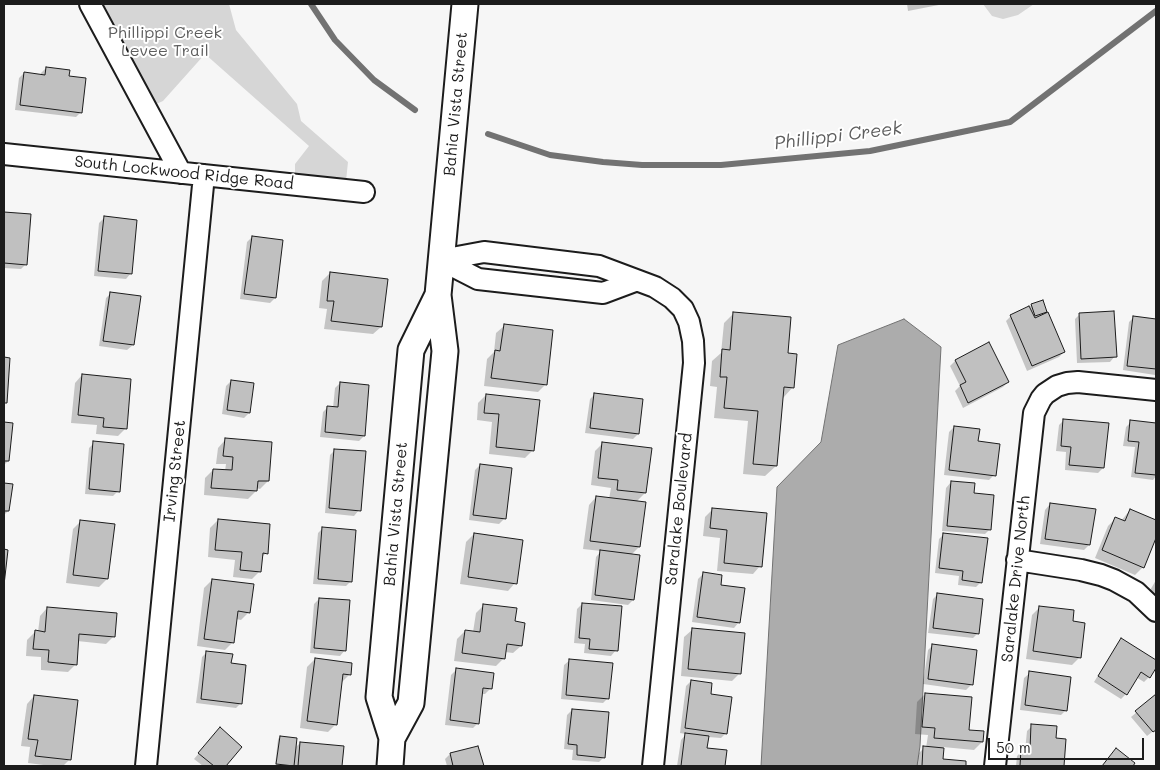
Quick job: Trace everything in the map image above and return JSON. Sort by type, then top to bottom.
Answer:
[{"type":"street","points":[[90,4],[181,173]]},
{"type":"street","name":"Bahia Vista Street","points":[[392,738],[411,703],[445,352],[438,295],[465,4]]},
{"type":"street","name":"South Lockwood Ridge Road","points":[[4,154],[364,192]]},
{"type":"street","name":"Irving Street","points":[[146,766],[204,176]]},
{"type":"street","name":"Saralake Boulevard","points":[[441,260],[484,252],[599,266],[655,287],[672,298],[682,309],[689,322],[693,341],[694,363],[654,766]]},
{"type":"street","points":[[441,260],[478,279],[603,293],[635,280]]},
{"type":"street","name":"Bahia Vista Street","points":[[390,766],[392,738],[379,697],[411,350],[438,295]]},
{"type":"street","name":"Saralake Drive North","points":[[995,766],[1034,413],[1045,394],[1057,386],[1067,383],[1078,382],[1156,390]]},
{"type":"street","points":[[1018,560],[1101,575],[1136,592],[1156,612]]},
{"type":"green space","name":"Phillippi Creek Levee Trail","points":[[101,4],[229,4],[236,30],[297,104],[301,121],[348,162],[346,181],[295,176],[295,164],[309,146],[205,54],[163,101],[154,105]]},
{"type":"green space","points":[[983,4],[1034,4],[1018,15],[1003,19],[992,16]]},
{"type":"shaded area","points":[[904,319],[941,347],[920,746],[917,766],[761,766],[777,487],[821,442],[838,345]]},
{"type":"building","points":[[46,67],[70,70],[69,76],[86,78],[82,113],[20,105],[24,72],[45,75]]},
{"type":"building","points":[[4,212],[31,214],[27,265],[4,263]]},
{"type":"building","points":[[104,216],[137,220],[132,274],[98,271]]},
{"type":"building","points":[[252,236],[283,240],[276,298],[244,294]]},
{"type":"building","points":[[330,272],[388,279],[382,327],[331,321],[334,301],[327,301]]},
{"type":"building","points":[[110,292],[141,296],[134,345],[103,341]]},
{"type":"building","points":[[1043,300],[1047,312],[1035,316],[1031,304]]},
{"type":"building","points":[[1029,306],[1035,318],[1048,312],[1065,352],[1032,366],[1010,315]]},
{"type":"building","points":[[1114,311],[1117,357],[1081,359],[1079,313]]},
{"type":"building","points":[[733,312],[791,317],[788,353],[797,354],[794,388],[784,387],[777,466],[753,464],[758,411],[724,408],[727,377],[720,377],[722,349],[730,350]]},
{"type":"building","points":[[1133,316],[1156,319],[1156,369],[1127,366]]},
{"type":"building","points":[[504,324],[553,330],[547,385],[491,378],[495,350],[500,351]]},
{"type":"building","points":[[989,342],[1009,382],[968,403],[960,385],[966,382],[955,360]]},
{"type":"building","points":[[4,357],[10,358],[7,403],[4,403]]},
{"type":"building","points":[[82,374],[131,379],[127,429],[103,427],[104,418],[78,415]]},
{"type":"building","points":[[231,380],[254,383],[250,413],[227,410]]},
{"type":"building","points":[[340,382],[369,385],[365,436],[325,432],[327,406],[338,407]]},
{"type":"building","points":[[594,393],[643,399],[639,434],[590,428]]},
{"type":"building","points":[[486,394],[540,400],[534,451],[496,447],[499,414],[484,413]]},
{"type":"building","points":[[1063,419],[1109,423],[1104,468],[1069,465],[1071,447],[1061,446]]},
{"type":"building","points":[[1130,420],[1156,423],[1156,475],[1135,473],[1139,442],[1128,441]]},
{"type":"building","points":[[4,422],[13,423],[9,461],[4,461]]},
{"type":"building","points":[[954,426],[980,429],[978,441],[1000,444],[996,476],[949,470]]},
{"type":"building","points":[[225,438],[272,442],[269,481],[258,481],[257,491],[211,488],[213,469],[232,470],[233,457],[223,456]]},
{"type":"building","points":[[93,441],[124,444],[120,492],[89,489]]},
{"type":"building","points":[[602,442],[652,448],[646,493],[617,490],[618,480],[598,478]]},
{"type":"building","points":[[334,449],[366,451],[361,511],[329,508]]},
{"type":"building","points":[[480,464],[512,468],[506,519],[473,515]]},
{"type":"building","points":[[951,481],[975,483],[974,493],[994,495],[991,530],[947,526]]},
{"type":"building","points":[[4,483],[13,484],[9,511],[4,511]]},
{"type":"building","points":[[596,496],[646,502],[640,547],[590,541]]},
{"type":"building","points":[[1050,503],[1096,509],[1090,545],[1045,539]]},
{"type":"building","points":[[712,508],[767,513],[762,567],[724,563],[727,530],[710,528]]},
{"type":"building","points":[[1130,509],[1156,520],[1156,538],[1144,568],[1102,550],[1115,517],[1125,521]]},
{"type":"building","points":[[218,519],[270,524],[268,554],[263,553],[261,572],[240,570],[242,552],[215,550]]},
{"type":"building","points":[[80,520],[115,524],[108,579],[73,575]]},
{"type":"building","points":[[322,527],[356,530],[352,582],[318,579]]},
{"type":"building","points":[[474,533],[523,540],[517,584],[468,577]]},
{"type":"building","points":[[943,533],[988,538],[982,583],[962,580],[963,571],[939,568]]},
{"type":"building","points":[[4,549],[8,550],[4,585]]},
{"type":"building","points":[[600,550],[640,555],[634,600],[595,595]]},
{"type":"building","points":[[703,572],[722,575],[721,585],[745,588],[740,623],[697,617]]},
{"type":"building","points":[[212,579],[254,584],[250,613],[238,611],[234,643],[204,639]]},
{"type":"building","points":[[937,593],[983,599],[979,634],[933,628]]},
{"type":"building","points":[[319,598],[350,600],[346,651],[314,648]]},
{"type":"building","points":[[582,603],[622,606],[618,651],[589,649],[590,639],[579,638]]},
{"type":"building","points":[[483,604],[517,608],[515,621],[525,623],[522,646],[507,644],[505,659],[462,653],[465,630],[480,632]]},
{"type":"building","points":[[1039,606],[1074,610],[1073,621],[1085,623],[1081,658],[1033,651]]},
{"type":"building","points":[[47,607],[117,613],[115,637],[79,634],[77,665],[48,662],[49,650],[33,649],[35,630],[45,632]]},
{"type":"building","points":[[692,628],[745,633],[741,674],[688,669]]},
{"type":"building","points":[[1121,638],[1156,660],[1156,668],[1150,678],[1141,672],[1127,695],[1098,676]]},
{"type":"building","points":[[932,644],[977,650],[973,685],[928,679]]},
{"type":"building","points":[[206,651],[233,654],[231,663],[246,665],[242,704],[201,699]]},
{"type":"building","points":[[315,658],[352,663],[351,675],[343,674],[337,725],[307,721]]},
{"type":"building","points":[[569,659],[613,663],[609,699],[566,695]]},
{"type":"building","points":[[456,668],[494,673],[492,689],[483,688],[479,724],[450,720]]},
{"type":"building","points":[[1029,671],[1071,677],[1067,711],[1025,705]]},
{"type":"building","points":[[691,680],[712,683],[711,694],[732,697],[727,734],[685,728]]},
{"type":"building","points":[[925,693],[972,697],[969,730],[984,731],[983,742],[934,738],[935,728],[922,727]]},
{"type":"building","points":[[1156,694],[1156,730],[1153,732],[1135,711]]},
{"type":"building","points":[[34,695],[78,700],[71,760],[35,756],[38,740],[28,739]]},
{"type":"building","points":[[572,709],[609,712],[605,758],[577,755],[577,745],[568,744]]},
{"type":"building","points":[[1031,724],[1057,726],[1056,738],[1066,739],[1064,766],[1020,766],[1021,749],[1030,750]]},
{"type":"building","points":[[220,727],[242,747],[226,766],[214,766],[198,753]]},
{"type":"building","points":[[685,733],[709,736],[707,748],[727,750],[725,766],[681,766]]},
{"type":"building","points":[[280,736],[297,738],[294,766],[276,764]]},
{"type":"building","points":[[300,742],[344,746],[342,766],[298,766]]},
{"type":"building","points":[[478,746],[484,766],[453,766],[450,753]]},
{"type":"building","points":[[923,746],[944,748],[943,759],[966,761],[966,766],[922,766]]},
{"type":"building","points":[[1116,748],[1135,763],[1133,766],[1102,766]]},
{"type":"waterway","name":"Phillippi Creek","points":[[311,4],[335,40],[374,80],[415,110]]},
{"type":"waterway","name":"Phillippi Creek","points":[[488,134],[550,155],[642,165],[721,165],[870,151],[1010,122],[1156,11]]}]
